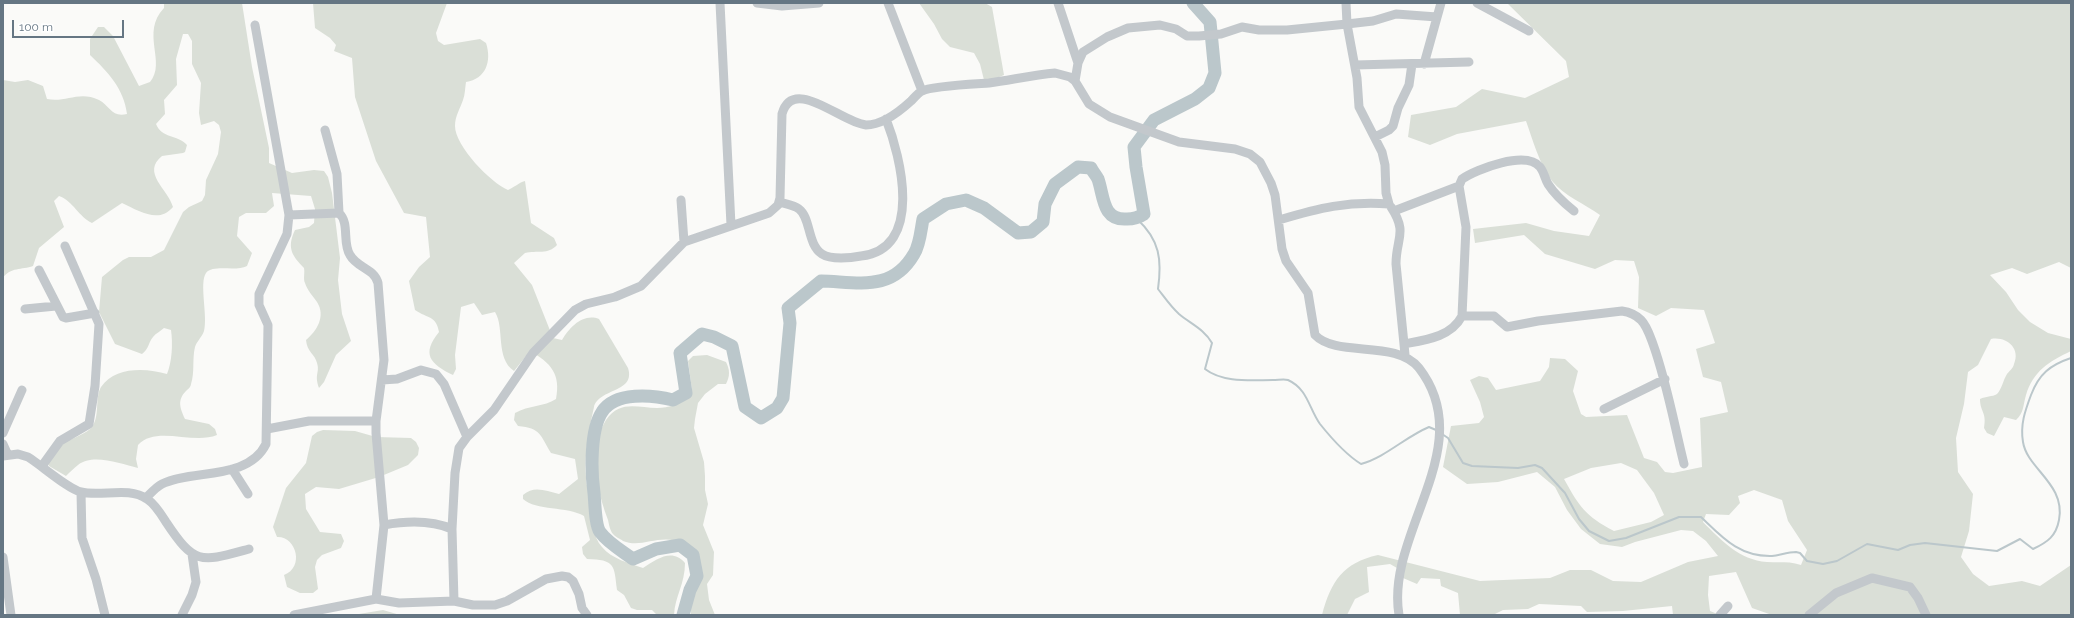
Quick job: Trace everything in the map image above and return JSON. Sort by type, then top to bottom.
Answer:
[{"type":"street","points":[[720,3],[731,225]]},
{"type":"street","points":[[757,3],[782,6],[819,3]]},
{"type":"street","points":[[888,3],[922,91]]},
{"type":"street","points":[[1058,3],[1078,63]]},
{"type":"street","points":[[1346,3],[1347,24],[1355,65],[1359,107],[1375,137],[1385,164],[1386,193],[1391,207],[1401,226],[1401,233],[1396,254],[1396,264],[1405,355]]},
{"type":"street","points":[[1424,64],[1441,3]]},
{"type":"street","points":[[1477,3],[1529,31]]},
{"type":"street","points":[[1075,81],[1078,63],[1083,52],[1093,45],[1128,28],[1160,25],[1176,30],[1186,36],[1199,36],[1220,34],[1242,27],[1260,30],[1287,30],[1347,24],[1373,21],[1396,14],[1437,17]]},
{"type":"street","points":[[146,498],[154,489],[171,480],[232,469],[259,454],[266,444],[268,325],[259,305],[259,294],[284,240],[289,226],[289,215],[255,25]]},
{"type":"street","points":[[1355,65],[1469,62]]},
{"type":"street","points":[[1375,137],[1389,130],[1393,126],[1398,108],[1409,85],[1412,64]]},
{"type":"street","points":[[454,601],[452,529],[456,461],[460,448],[466,437],[494,410],[534,353],[575,310],[586,304],[615,297],[642,286],[684,242],[769,213],[775,209],[779,202],[782,114],[784,106],[788,102],[800,98],[807,99],[817,102],[840,116],[866,125],[886,119],[904,107],[922,91],[1055,73],[1063,74],[1075,81],[1088,104],[1110,117],[1189,144],[1235,149],[1250,154],[1260,162],[1271,183],[1279,220],[1282,249],[1286,261],[1308,293],[1315,335],[1323,341],[1345,346],[1405,355],[1419,368],[1433,394],[1438,410],[1439,440],[1435,464],[1401,573],[1398,600],[1399,615]]},
{"type":"street","points":[[779,202],[794,206],[801,210],[815,245],[823,255],[830,257],[859,257],[869,255],[884,248],[898,227],[902,218],[903,206],[899,158],[886,119]]},
{"type":"street","points":[[325,130],[336,174],[339,213],[343,218],[349,254],[353,260],[375,274],[378,283],[384,346],[382,380],[376,421],[377,457],[384,525],[376,600]]},
{"type":"street","points":[[1404,344],[1442,334],[1458,324],[1462,316],[1466,227],[1459,186],[1462,179],[1498,164],[1518,160],[1528,161],[1540,167],[1553,191],[1574,211]]},
{"type":"street","points":[[1279,220],[1330,205],[1367,202],[1391,207],[1459,186]]},
{"type":"street","points":[[681,200],[684,242]]},
{"type":"street","points":[[289,215],[339,213]]},
{"type":"street","points":[[42,466],[60,441],[87,426],[90,421],[98,357],[98,324],[95,313],[65,246]]},
{"type":"street","points":[[39,270],[56,306],[64,318],[95,313]]},
{"type":"street","points":[[25,309],[56,306]]},
{"type":"street","points":[[1462,316],[1494,316],[1507,327],[1538,321],[1622,312],[1630,312],[1637,316],[1645,325],[1665,379],[1684,464]]},
{"type":"street","points":[[382,380],[397,379],[421,370],[436,374],[444,384],[466,437]]},
{"type":"street","points":[[1604,409],[1665,379]]},
{"type":"street","points":[[3,433],[22,390]]},
{"type":"street","points":[[267,429],[309,421],[376,421]]},
{"type":"street","points":[[3,444],[5,456],[18,454],[42,466],[81,492],[132,494],[146,498],[156,507],[180,543],[192,554],[201,558],[211,558],[249,549]]},
{"type":"street","points":[[232,469],[248,494]]},
{"type":"street","points":[[81,492],[82,538],[96,579],[105,615]]},
{"type":"street","points":[[384,525],[404,522],[424,522],[452,529]]},
{"type":"street","points":[[182,615],[192,595],[196,582],[192,554]]},
{"type":"street","points":[[3,557],[8,612]]},
{"type":"street","points":[[294,615],[376,600],[417,603],[454,601],[474,605],[494,605],[507,601],[546,579],[562,576],[568,577],[573,582],[580,594],[582,608],[587,615]]},
{"type":"street","points":[[1809,615],[1836,593],[1872,578],[1910,587],[1918,598],[1926,615]]},
{"type":"street","points":[[1720,615],[1728,606]]},
{"type":"shaded area","points":[[164,3],[242,3],[252,67],[269,148],[269,163],[292,173],[314,170],[324,171],[328,177],[332,193],[340,258],[338,280],[342,314],[351,341],[336,355],[324,382],[319,388],[317,380],[317,363],[308,347],[306,340],[317,328],[321,313],[320,307],[306,286],[304,280],[304,268],[293,255],[291,246],[291,241],[295,230],[309,227],[314,223],[315,209],[311,196],[272,193],[274,206],[266,213],[246,213],[239,217],[237,236],[252,253],[247,266],[242,268],[219,268],[209,270],[204,278],[204,331],[195,347],[191,385],[183,394],[180,404],[185,419],[209,424],[215,429],[217,435],[197,438],[155,436],[146,439],[138,445],[136,459],[138,468],[107,460],[91,460],[78,465],[66,476],[49,466],[48,463],[60,445],[79,436],[90,429],[93,425],[99,392],[107,380],[114,375],[132,370],[167,374],[172,353],[171,330],[164,328],[156,334],[151,339],[146,350],[142,354],[115,344],[99,312],[102,277],[129,257],[151,257],[164,250],[183,212],[189,207],[202,201],[205,195],[206,180],[218,154],[221,132],[219,125],[214,121],[201,125],[199,113],[201,83],[192,64],[192,41],[188,34],[183,34],[176,59],[177,85],[164,100],[165,114],[156,124],[162,132],[179,139],[187,145],[185,152],[183,153],[162,156],[156,162],[154,169],[158,181],[173,207],[162,215],[155,215],[142,212],[122,203],[92,223],[83,217],[68,201],[59,196],[54,201],[64,227],[39,248],[33,266],[13,270],[6,274],[3,278],[3,80],[15,82],[28,80],[43,86],[47,99],[54,100],[79,96],[92,97],[103,102],[114,113],[122,115],[127,114],[119,89],[109,75],[90,55],[90,39],[98,27],[104,27],[113,36],[139,86],[150,82],[156,66],[154,27],[157,18],[164,8]]},
{"type":"shaded area","points":[[313,3],[447,3],[436,33],[438,41],[444,45],[480,39],[486,43],[488,50],[488,62],[483,73],[473,80],[466,82],[464,98],[456,119],[455,126],[457,134],[467,153],[475,163],[501,186],[508,190],[525,181],[531,223],[554,238],[557,245],[554,248],[546,251],[525,253],[514,263],[532,285],[553,338],[562,340],[573,326],[582,320],[588,318],[599,319],[628,368],[629,376],[627,382],[603,396],[597,401],[594,407],[586,451],[586,481],[591,503],[592,523],[596,538],[602,547],[611,555],[621,560],[643,568],[664,556],[675,556],[685,563],[685,570],[674,615],[657,615],[652,610],[637,610],[631,608],[624,595],[617,590],[614,569],[611,565],[608,562],[587,559],[583,554],[582,547],[590,540],[584,516],[569,511],[536,505],[523,499],[523,495],[536,489],[559,494],[578,479],[575,459],[551,453],[542,437],[536,431],[518,426],[514,420],[515,413],[520,410],[551,402],[556,399],[556,376],[549,365],[530,351],[514,371],[504,359],[500,326],[495,312],[482,315],[474,303],[461,307],[455,355],[456,369],[453,375],[439,367],[431,358],[429,352],[430,346],[439,332],[438,327],[434,320],[415,310],[409,281],[419,267],[430,257],[426,217],[404,213],[376,161],[355,97],[352,58],[334,51],[336,45],[330,38],[315,28]]},
{"type":"shaded area","points":[[919,3],[985,3],[992,7],[1004,75],[992,80],[984,80],[980,64],[974,53],[950,47],[942,39],[934,24]]},
{"type":"shaded area","points":[[1507,3],[2071,3],[2071,268],[2059,262],[2027,274],[2012,268],[1990,275],[2006,292],[2018,310],[2030,322],[2048,333],[2071,339],[2071,351],[2049,363],[2038,373],[2029,387],[2022,412],[2019,417],[2016,420],[2004,417],[1994,436],[1987,433],[1984,428],[1985,419],[1980,399],[1997,394],[2004,379],[2013,367],[2016,358],[2014,348],[2011,344],[2002,339],[1991,339],[1978,365],[1968,372],[1964,404],[1956,438],[1958,472],[1973,494],[1969,531],[1961,557],[1973,574],[1989,586],[2022,581],[2040,586],[2071,565],[2071,615],[1772,615],[1752,608],[1736,572],[1709,576],[1708,595],[1710,611],[1720,615],[1673,615],[1672,606],[1623,611],[1587,612],[1581,606],[1539,604],[1528,609],[1503,610],[1493,615],[1460,615],[1458,593],[1441,586],[1440,579],[1421,578],[1417,584],[1403,578],[1397,568],[1390,564],[1367,567],[1369,592],[1355,599],[1347,615],[1322,615],[1334,583],[1340,575],[1356,563],[1366,558],[1378,555],[1480,581],[1550,578],[1570,570],[1591,570],[1613,581],[1641,582],[1688,562],[1718,556],[1706,541],[1693,531],[1681,530],[1635,542],[1622,547],[1600,544],[1581,529],[1567,510],[1555,487],[1537,472],[1498,482],[1467,484],[1443,467],[1451,426],[1479,423],[1484,417],[1480,402],[1470,380],[1479,376],[1488,378],[1496,390],[1540,381],[1549,367],[1550,358],[1565,359],[1578,371],[1573,391],[1581,414],[1586,417],[1627,415],[1644,458],[1657,462],[1665,472],[1673,473],[1702,467],[1700,418],[1728,412],[1721,382],[1703,377],[1696,349],[1715,343],[1704,310],[1671,308],[1656,316],[1638,308],[1639,277],[1634,261],[1615,260],[1595,269],[1545,254],[1524,235],[1475,243],[1473,229],[1526,223],[1554,231],[1589,236],[1600,215],[1562,191],[1552,181],[1540,159],[1526,121],[1457,134],[1430,145],[1408,137],[1411,115],[1456,107],[1482,89],[1525,98],[1569,77],[1566,61]],"holes":[[[1621,463],[1637,470],[1654,493],[1664,515],[1651,522],[1614,531],[1604,526],[1584,510],[1564,479],[1591,468]],[[1754,490],[1782,500],[1788,521],[1807,550],[1801,565],[1767,562],[1748,557],[1731,548],[1703,522],[1706,514],[1729,515],[1740,503],[1738,496]]]},
{"type":"shaded area","points":[[707,355],[726,362],[729,373],[726,384],[718,384],[705,394],[698,403],[694,428],[704,462],[705,490],[708,504],[703,525],[714,552],[713,575],[707,584],[709,600],[715,615],[691,615],[692,600],[700,565],[696,550],[674,540],[630,543],[623,541],[614,535],[610,529],[599,493],[595,455],[600,432],[606,420],[615,411],[624,407],[635,406],[657,408],[669,406],[681,401],[692,390],[688,361],[693,356]]},
{"type":"shaded area","points":[[323,430],[355,431],[376,437],[411,438],[416,442],[419,448],[418,455],[408,465],[379,477],[339,489],[316,487],[305,494],[306,509],[320,532],[341,534],[344,541],[341,548],[322,555],[317,560],[315,567],[318,589],[313,593],[300,593],[287,587],[284,575],[291,571],[294,566],[296,553],[289,541],[284,538],[277,537],[273,527],[286,488],[306,463],[312,436]]},
{"type":"shaded area","points":[[383,610],[400,615],[353,615]]},
{"type":"waterway","points":[[683,615],[690,590],[697,576],[693,555],[680,545],[656,549],[633,559],[615,547],[598,529],[593,484],[592,451],[595,429],[602,412],[608,405],[625,398],[645,396],[673,400],[686,393],[680,353],[702,334],[714,337],[732,346],[745,407],[761,418],[777,408],[783,398],[790,323],[788,308],[821,281],[861,283],[874,282],[885,280],[896,274],[905,266],[916,250],[923,219],[946,204],[966,200],[984,208],[1018,233],[1031,232],[1043,222],[1045,204],[1055,184],[1078,167],[1091,168],[1098,179],[1105,206],[1108,212],[1113,216],[1119,219],[1129,219],[1144,214],[1134,147],[1154,120],[1195,99],[1209,88],[1215,73],[1210,22],[1193,3]]},
{"type":"waterway","points":[[1137,219],[1151,235],[1158,251],[1160,269],[1158,289],[1176,311],[1201,330],[1212,343],[1205,369],[1220,377],[1229,379],[1288,380],[1295,384],[1304,394],[1320,424],[1334,441],[1361,464],[1379,457],[1420,431],[1429,427],[1436,430]]},
{"type":"waterway","points":[[1442,434],[1448,438],[1463,463],[1472,466],[1518,468],[1535,465],[1542,468],[1565,493],[1579,519],[1589,531],[1609,541],[1626,538],[1679,517],[1701,517],[1716,532],[1732,544],[1750,553],[1772,556],[1796,552],[1800,553],[1807,561],[1823,564],[1837,561],[1867,544],[1898,550],[1910,545],[1925,543],[1997,551],[2020,539],[2033,549],[2047,541],[2056,530],[2058,526],[2060,507],[2057,496],[2052,487],[2031,461],[2026,452],[2022,436],[2024,418],[2031,395],[2038,381],[2051,367],[2071,358]]}]
